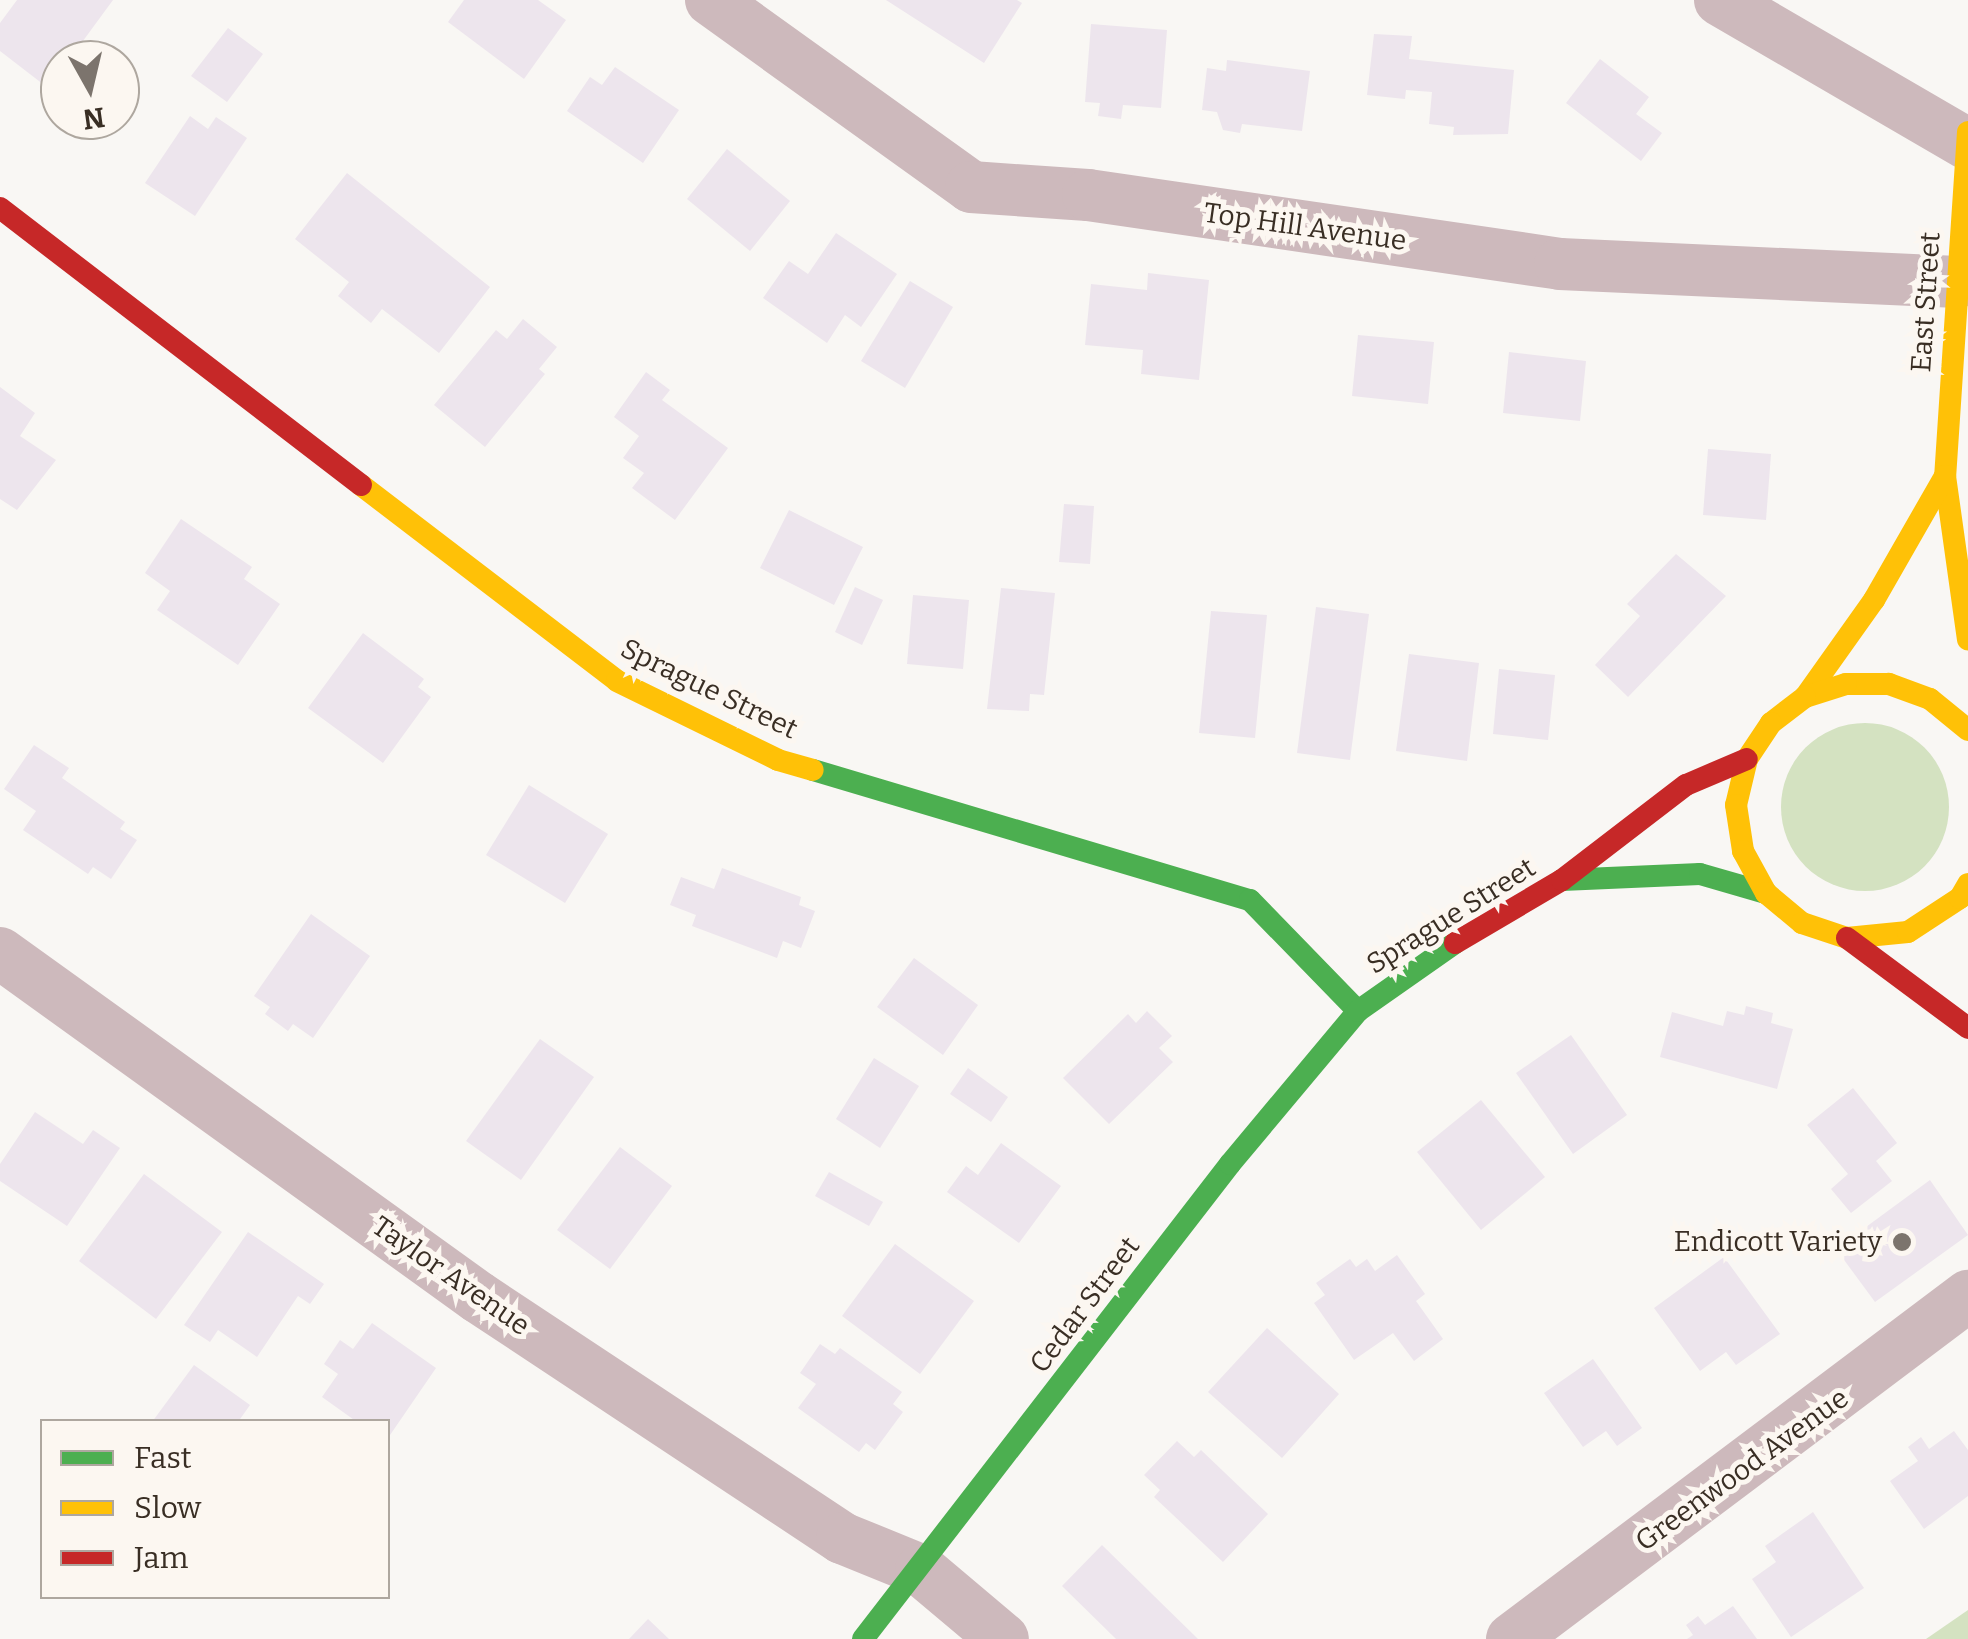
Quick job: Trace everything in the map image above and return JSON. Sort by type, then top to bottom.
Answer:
[{"type":"main road","name":"East Street","points":[[1967,137],[1945,476],[1968,640]]},
{"type":"main road","name":"Sprague Street","points":[[0,208],[617,681],[778,760],[1250,900],[1358,1011],[1467,935],[1562,880],[1686,785],[1747,759]]},
{"type":"main road","name":"East Street","points":[[1805,697],[1874,600],[1945,476]]},
{"type":"main road","points":[[1968,730],[1930,699],[1889,684],[1846,684],[1805,697],[1771,723],[1747,759],[1736,804],[1741,836],[1766,893],[1802,923],[1846,938],[1968,1028]]},
{"type":"main road","name":"Sprague Street","points":[[1562,880],[1700,874],[1766,893]]},
{"type":"main road","points":[[1846,938],[1908,932],[1960,898],[1968,884]]},
{"type":"main road","name":"Cedar Street","points":[[863,1639],[921,1570],[1230,1164],[1358,1011]]},
{"type":"street","name":"Top Hill Avenue","points":[[711,0],[970,186],[1088,195],[1560,264],[1958,282]]},
{"type":"street","points":[[1720,0],[1967,137]]},
{"type":"street","name":"Taylor Avenue","points":[[0,953],[642,1408],[842,1538],[921,1570],[1003,1639]]},
{"type":"street","name":"Greenwood Avenue","points":[[1512,1639],[1968,1296]]},
{"type":"green space","points":[[1865,723],[1897,730],[1924,748],[1942,775],[1949,807],[1942,839],[1924,866],[1897,884],[1865,891],[1833,884],[1806,866],[1788,839],[1781,807],[1788,775],[1806,748],[1833,730]]},
{"type":"green space","points":[[1968,1610],[1968,1639],[1926,1639]]},
{"type":"building","points":[[17,0],[113,0],[84,40],[40,40],[40,82],[0,51],[0,23]]},
{"type":"building","points":[[464,0],[538,0],[566,20],[524,79],[448,22]]},
{"type":"building","points":[[886,0],[1017,0],[1022,3],[984,63]]},
{"type":"building","points":[[1091,24],[1167,30],[1161,108],[1123,105],[1121,119],[1098,116],[1100,103],[1085,102]]},
{"type":"building","points":[[228,28],[263,54],[227,102],[191,76]]},
{"type":"building","points":[[1374,34],[1412,36],[1409,59],[1514,70],[1508,134],[1453,135],[1454,127],[1429,124],[1432,92],[1406,90],[1405,99],[1367,95]]},
{"type":"building","points":[[1600,59],[1649,97],[1636,114],[1662,133],[1641,161],[1566,103]]},
{"type":"building","points":[[1227,60],[1310,71],[1302,131],[1242,124],[1240,133],[1223,130],[1217,112],[1202,110],[1207,68],[1226,71]]},
{"type":"building","points":[[615,67],[679,110],[643,163],[567,111],[590,77],[602,85]]},
{"type":"building","points":[[190,116],[208,129],[216,117],[247,138],[195,216],[145,183]]},
{"type":"building","points":[[727,149],[790,201],[750,251],[687,199]]},
{"type":"building","points":[[347,173],[490,287],[439,353],[382,309],[371,323],[338,296],[349,282],[295,239]]},
{"type":"building","points":[[836,233],[897,274],[861,327],[845,315],[827,343],[763,298],[789,261],[808,274]]},
{"type":"building","points":[[1148,273],[1209,280],[1199,380],[1141,374],[1143,350],[1085,345],[1091,284],[1147,290]]},
{"type":"building","points":[[910,281],[953,307],[905,388],[861,361]]},
{"type":"building","points":[[523,319],[557,347],[539,369],[545,374],[485,447],[434,405],[496,330],[507,339]]},
{"type":"building","points":[[1358,335],[1434,342],[1428,404],[1352,396]]},
{"type":"building","points":[[1509,352],[1586,361],[1580,421],[1503,413]]},
{"type":"building","points":[[646,372],[670,390],[662,400],[728,448],[675,520],[632,488],[644,473],[623,458],[639,436],[614,417]]},
{"type":"building","points":[[0,387],[35,413],[20,436],[56,460],[17,510],[0,499]]},
{"type":"building","points":[[1708,449],[1771,454],[1766,520],[1703,515]]},
{"type":"building","points":[[1064,504],[1094,506],[1090,564],[1059,562]]},
{"type":"building","points":[[789,510],[863,547],[834,605],[760,568]]},
{"type":"building","points":[[181,519],[252,567],[244,579],[280,604],[238,665],[157,610],[170,591],[145,573]]},
{"type":"building","points":[[1676,554],[1726,596],[1628,697],[1595,665],[1640,616],[1627,604]]},
{"type":"building","points":[[855,587],[883,600],[862,645],[835,632]]},
{"type":"building","points":[[1001,588],[1055,593],[1044,695],[1030,694],[1029,711],[987,709]]},
{"type":"building","points":[[913,595],[969,600],[963,669],[907,664]]},
{"type":"building","points":[[1316,607],[1369,614],[1350,760],[1297,753]]},
{"type":"building","points":[[1211,611],[1267,615],[1255,738],[1199,733]]},
{"type":"building","points":[[363,633],[424,679],[418,687],[431,697],[383,763],[308,708]]},
{"type":"building","points":[[1409,654],[1479,663],[1467,761],[1396,751]]},
{"type":"building","points":[[1499,669],[1555,675],[1548,740],[1493,734]]},
{"type":"building","points":[[34,745],[69,768],[62,778],[125,822],[120,829],[137,840],[111,879],[93,867],[88,874],[23,830],[36,811],[4,789]]},
{"type":"building","points":[[529,785],[608,834],[565,903],[486,855]]},
{"type":"building","points":[[722,868],[801,897],[799,905],[815,911],[801,948],[783,941],[777,958],[692,926],[696,915],[670,905],[681,877],[714,889]]},
{"type":"building","points":[[311,914],[370,956],[313,1038],[293,1024],[288,1031],[265,1014],[270,1007],[254,996]]},
{"type":"building","points":[[914,958],[978,1005],[943,1055],[877,1007]]},
{"type":"building","points":[[1746,1006],[1773,1013],[1771,1023],[1793,1029],[1777,1089],[1660,1057],[1672,1012],[1723,1026],[1727,1011],[1744,1015]]},
{"type":"building","points":[[1147,1011],[1172,1036],[1159,1048],[1173,1062],[1109,1124],[1063,1078],[1128,1014],[1136,1023]]},
{"type":"building","points":[[1571,1035],[1627,1115],[1573,1154],[1516,1073]]},
{"type":"building","points":[[540,1039],[594,1077],[521,1180],[466,1141]]},
{"type":"building","points":[[874,1058],[919,1086],[880,1148],[836,1119]]},
{"type":"building","points":[[968,1068],[1008,1097],[991,1122],[950,1094]]},
{"type":"building","points":[[1853,1088],[1897,1143],[1876,1161],[1892,1181],[1851,1213],[1831,1189],[1848,1174],[1807,1125]]},
{"type":"building","points":[[1481,1100],[1545,1177],[1481,1230],[1417,1152]]},
{"type":"building","points":[[35,1112],[83,1144],[93,1130],[120,1148],[67,1226],[0,1181],[0,1164]]},
{"type":"building","points":[[1001,1143],[1061,1186],[1019,1243],[947,1192],[966,1166],[978,1175]]},
{"type":"building","points":[[620,1147],[672,1186],[610,1269],[557,1230]]},
{"type":"building","points":[[829,1172],[883,1202],[869,1226],[815,1196]]},
{"type":"building","points":[[144,1174],[222,1232],[156,1319],[79,1261]]},
{"type":"building","name":"Endicott Variety","points":[[1930,1180],[1968,1235],[1875,1302],[1836,1249]]},
{"type":"building","points":[[248,1232],[324,1284],[310,1304],[298,1296],[257,1357],[218,1330],[210,1342],[184,1325]]},
{"type":"building","points":[[895,1244],[974,1301],[920,1374],[842,1316]]},
{"type":"building","points":[[1397,1255],[1425,1294],[1416,1301],[1443,1339],[1414,1361],[1393,1333],[1354,1360],[1314,1303],[1325,1295],[1316,1283],[1350,1259],[1356,1267],[1367,1259],[1375,1271]]},
{"type":"building","points":[[1724,1257],[1780,1334],[1736,1365],[1726,1352],[1700,1371],[1654,1308]]},
{"type":"building","points":[[372,1323],[436,1368],[390,1435],[390,1419],[353,1419],[322,1397],[338,1374],[324,1364],[340,1340],[353,1349]]},
{"type":"building","points":[[1267,1328],[1339,1394],[1282,1458],[1208,1392]]},
{"type":"building","points":[[820,1344],[835,1354],[840,1348],[902,1392],[893,1404],[903,1412],[875,1450],[866,1443],[859,1452],[798,1408],[816,1384],[800,1373]]},
{"type":"building","points":[[1593,1359],[1642,1428],[1617,1446],[1606,1431],[1583,1447],[1544,1393]]},
{"type":"building","points":[[194,1365],[250,1405],[240,1419],[154,1419]]},
{"type":"building","points":[[1954,1431],[1968,1450],[1968,1496],[1924,1529],[1890,1481],[1918,1461],[1908,1447],[1921,1437],[1929,1449]]},
{"type":"building","points":[[1177,1441],[1194,1457],[1201,1450],[1268,1514],[1223,1562],[1154,1497],[1160,1490],[1144,1475]]},
{"type":"building","points":[[1813,1512],[1864,1588],[1791,1637],[1752,1579],[1776,1562],[1765,1546]]},
{"type":"building","points":[[1102,1545],[1198,1639],[1116,1639],[1062,1586]]},
{"type":"building","points":[[1733,1606],[1757,1639],[1687,1639],[1693,1635],[1686,1625],[1698,1616],[1705,1625]]},
{"type":"building","points":[[648,1619],[669,1639],[629,1639]]},
{"type":"traffic: fast","points":[[813,770],[1250,900],[1358,1011]]},
{"type":"traffic: fast","points":[[1562,880],[1700,874],[1766,893]]},
{"type":"traffic: fast","points":[[863,1639],[1230,1164],[1358,1011],[1455,943]]},
{"type":"traffic: slow","points":[[1968,132],[1945,476],[1968,639]]},
{"type":"traffic: slow","points":[[1805,697],[1874,600],[1945,476]]},
{"type":"traffic: slow","points":[[361,485],[617,681],[778,760],[813,770]]},
{"type":"traffic: slow","points":[[1968,730],[1930,699],[1889,684],[1846,684],[1805,697],[1771,723],[1747,759],[1736,805],[1743,851],[1766,893],[1802,923],[1847,938],[1908,932],[1960,898],[1968,884]]},
{"type":"traffic: jam","points":[[0,208],[361,485]]},
{"type":"traffic: jam","points":[[1455,943],[1562,880],[1686,785],[1747,759]]},
{"type":"traffic: jam","points":[[1847,938],[1968,1028]]},
{"type":"place","name":"Endicott Variety","points":[[1902,1242]]}]
